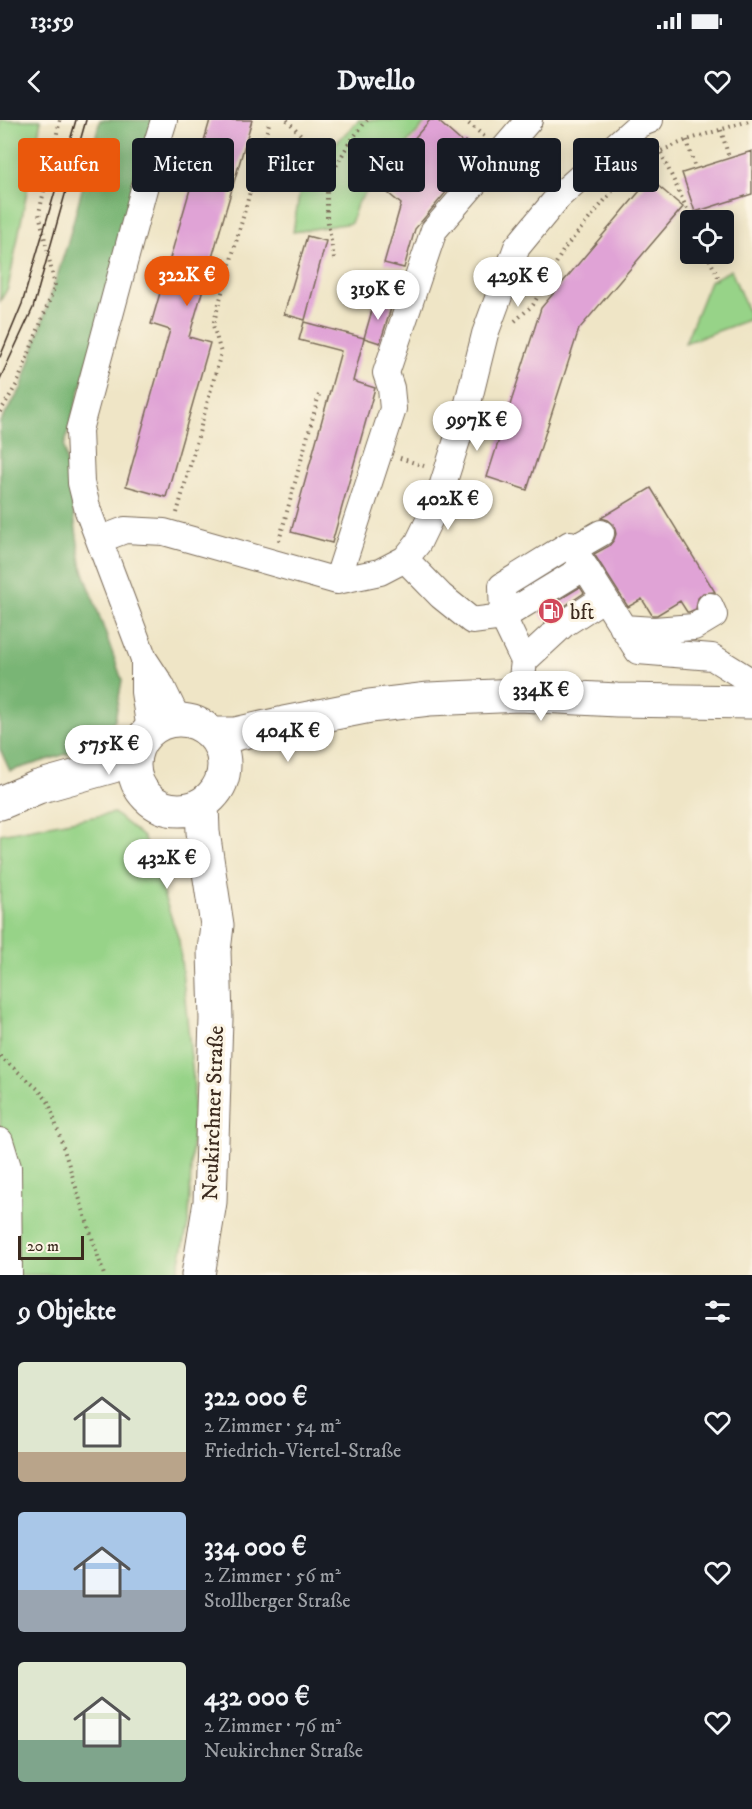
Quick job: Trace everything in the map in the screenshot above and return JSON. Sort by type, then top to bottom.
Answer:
[{"type":"main road","points":[[212,734],[235,735],[370,706],[429,699],[520,695],[617,700],[752,702]]},
{"type":"main road","points":[[223,775],[240,761],[264,747],[327,715]]},
{"type":"main road","points":[[189,721],[212,734],[220,746],[224,760],[223,775],[216,791],[202,804],[184,810],[152,798],[107,789],[44,800],[0,804],[38,788],[113,766],[154,735],[189,721]]},
{"type":"main road","points":[[152,798],[133,766],[154,735]]},
{"type":"main road","name":"Neukirchner Straße","points":[[152,798],[179,831],[197,906],[214,951]]},
{"type":"main road","name":"Neukirchner Straße","points":[[198,1275],[210,1202],[216,1019],[214,951],[217,925],[203,832],[202,804]]},
{"type":"street","points":[[154,735],[162,685],[144,659],[88,511],[81,483],[79,430],[164,120]]},
{"type":"street","points":[[337,581],[393,409],[391,388],[386,373],[434,230],[529,120]]},
{"type":"street","points":[[99,540],[125,530],[164,532],[337,581],[380,572],[405,558],[418,543],[436,506],[465,415],[480,351],[517,247],[559,196],[640,124],[648,121]]},
{"type":"street","points":[[405,558],[441,596],[472,621],[503,617],[579,558],[601,533]]},
{"type":"street","points":[[579,558],[638,651],[712,657],[752,682]]},
{"type":"street","points":[[524,661],[564,624],[604,598]]},
{"type":"street","points":[[623,627],[654,630],[694,627],[714,615],[710,606]]},
{"type":"street","points":[[503,617],[524,661],[520,695]]},
{"type":"street","points":[[0,1141],[8,1167],[9,1275]]},
{"type":"path","points":[[0,412],[16,384],[55,286],[39,213],[60,120]]},
{"type":"path","points":[[177,513],[221,353],[213,325],[270,120]]},
{"type":"path","points":[[287,120],[304,138]]},
{"type":"path","points":[[336,167],[367,120]]},
{"type":"path","points":[[648,121],[687,210]]},
{"type":"path","points":[[480,351],[533,305],[564,249],[631,169],[687,140],[751,122]]},
{"type":"path","points":[[721,130],[729,158]]},
{"type":"path","points":[[687,140],[696,169]]},
{"type":"path","points":[[326,192],[325,201],[334,260]]},
{"type":"path","points":[[712,264],[718,277]]},
{"type":"path","points":[[273,563],[320,391]]},
{"type":"path","points":[[409,461],[421,465]]},
{"type":"path","points":[[0,1056],[39,1090],[49,1103],[104,1275]]},
{"type":"green space","points":[[0,120],[41,120],[37,138],[18,138],[18,192],[27,192],[8,288],[0,301]]},
{"type":"green space","points":[[100,120],[157,120],[152,138],[132,138],[132,192],[136,192],[64,446],[81,564],[122,680],[115,720],[93,746],[10,771],[0,749],[0,422],[21,389],[68,242],[81,192],[120,192],[120,138],[95,138]]},
{"type":"green space","points":[[359,120],[428,120],[412,138],[348,138],[348,192],[366,192],[357,204],[351,223],[293,232],[300,192],[336,192],[336,143]]},
{"type":"green space","points":[[731,270],[751,319],[685,343],[710,281]]},
{"type":"green space","points":[[114,813],[144,838],[179,940],[194,1087],[189,1220],[177,1275],[0,1275],[0,834]]},
{"type":"building","points":[[210,120],[252,120],[234,182],[234,138],[205,138]]},
{"type":"building","points":[[430,120],[437,120],[457,138],[437,138],[437,192],[446,192],[415,229],[404,268],[384,263],[401,204],[387,192],[425,192],[425,138],[415,138]]},
{"type":"building","points":[[752,151],[752,194],[701,210],[694,210],[682,173]]},
{"type":"building","points":[[659,187],[683,207],[579,329],[527,490],[487,477],[541,308],[639,192],[659,192]]},
{"type":"building","points":[[189,192],[231,192],[189,337],[210,343],[166,497],[126,486],[170,330],[151,324]]},
{"type":"building","points":[[307,236],[326,241],[305,320],[284,314]]},
{"type":"building","points":[[375,300],[392,305],[380,343],[364,338]]},
{"type":"building","points":[[304,322],[364,338],[353,381],[375,388],[332,543],[291,532],[341,351],[299,340]]},
{"type":"building","points":[[651,488],[715,592],[703,593],[698,598],[696,609],[689,612],[680,601],[657,615],[652,615],[642,599],[628,607],[594,554],[609,546],[616,534],[614,525],[601,518]]},
{"type":"building","points":[[580,587],[584,593],[545,621],[539,612]]},
{"type":"tram line","points":[[0,357],[22,304],[76,120]]},
{"type":"tram line","points":[[0,379],[33,308],[86,120]]},
{"type":"place","name":"bft","points":[[551,611]]}]
